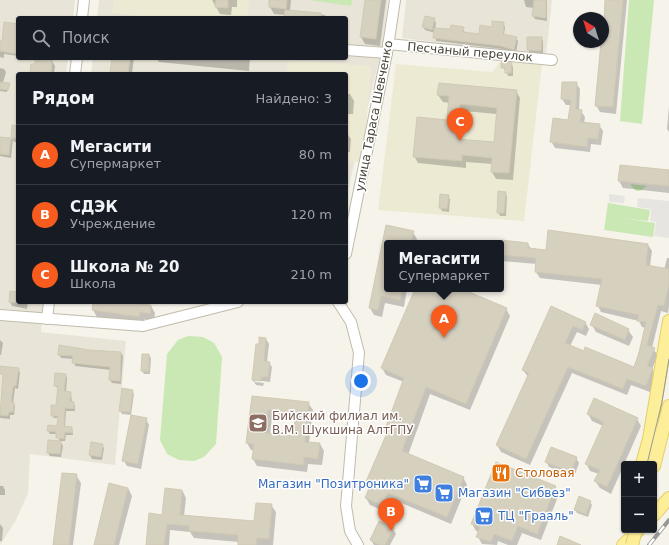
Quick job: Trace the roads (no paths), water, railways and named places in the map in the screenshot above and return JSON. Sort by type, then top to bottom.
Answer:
[{"type":"main road","points":[[643,461],[649,439],[667,346],[669,321]]},
{"type":"main road","points":[[655,461],[669,406]]},
{"type":"main road","points":[[657,512],[669,498]]},
{"type":"main road","points":[[621,545],[623,533]]},
{"type":"main road","points":[[621,545],[635,533]]},
{"type":"main road","points":[[632,545],[635,533]]},
{"type":"street","points":[[82,16],[84,0]]},
{"type":"street","name":"улица Тараса Шевченко","points":[[348,244],[388,49],[395,0]]},
{"type":"street","name":"Песчаный переулок","points":[[348,50],[388,49],[552,60]]},
{"type":"street","points":[[76,72],[77,60]]},
{"type":"street","points":[[47,320],[49,304]]},
{"type":"street","points":[[0,315],[47,320],[67,320],[142,326],[230,304]]},
{"type":"street","points":[[339,304],[351,322],[359,353],[346,506],[350,531],[358,545]]},
{"type":"tram line","points":[[648,461],[662,402],[669,359]]},
{"type":"tram line","points":[[628,545],[631,533]]},
{"type":"railway","points":[[649,545],[669,520]]},
{"type":"place","name":"Школа № 20","points":[[460,141]]},
{"type":"place","name":"Мегасити","points":[[444,338]]},
{"type":"place","name":"Бийский филиал им. В.М. Шукшина АлтГПУ","points":[[258,423]]},
{"type":"place","name":"Столовая","points":[[501,473]]},
{"type":"place","name":"Магазин \"Позитроника\"","points":[[423,484]]},
{"type":"place","name":"Магазин \"Сибвез\"","points":[[444,493]]},
{"type":"place","name":"ТЦ \"Грааль\"","points":[[484,516]]},
{"type":"place","name":"СДЭК","points":[[391,531]]}]
